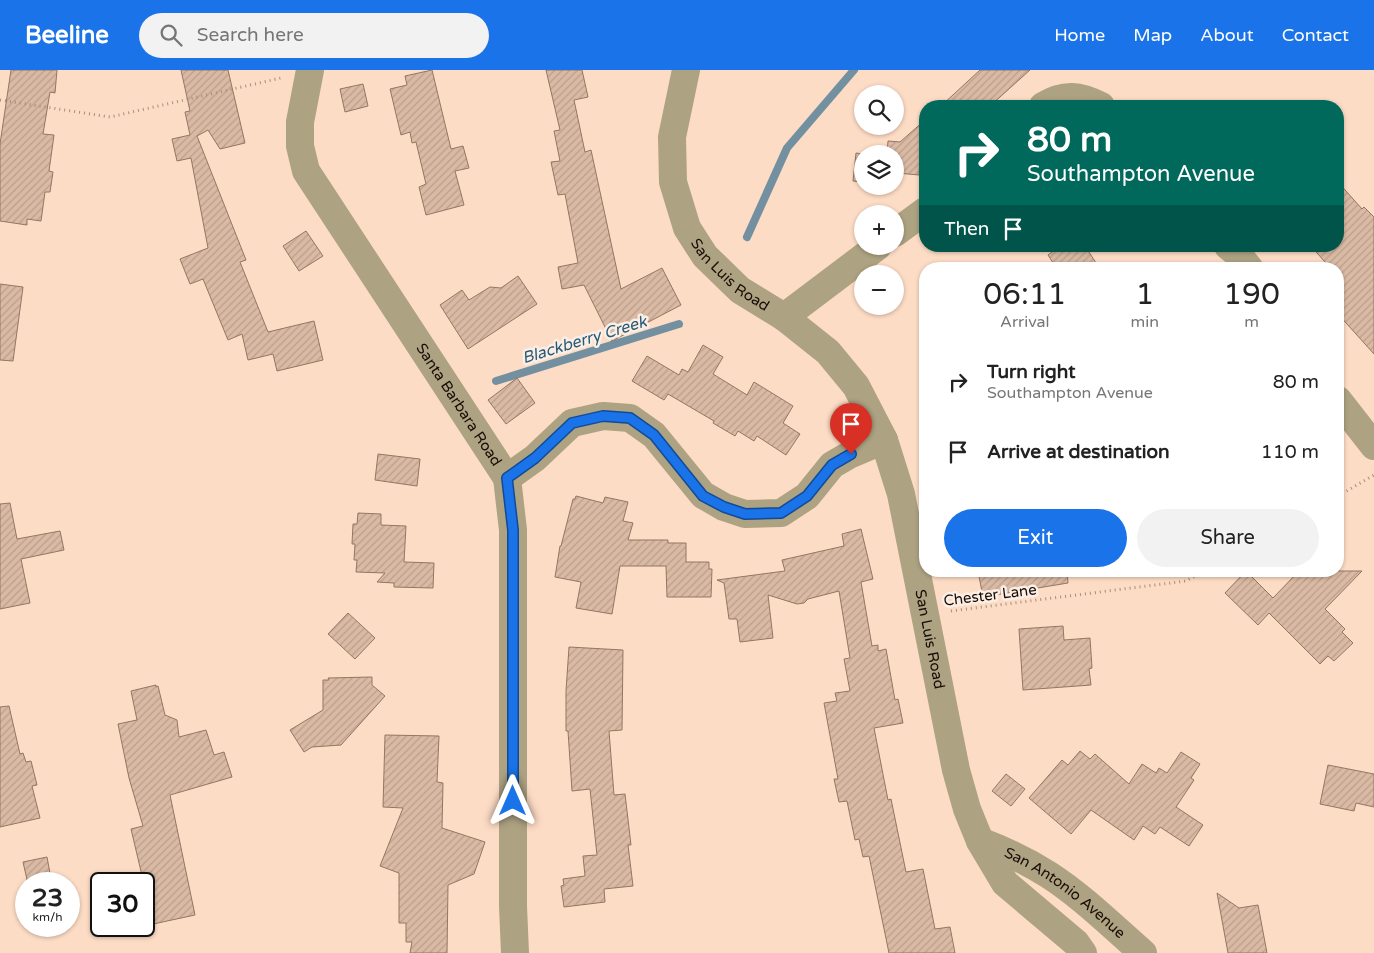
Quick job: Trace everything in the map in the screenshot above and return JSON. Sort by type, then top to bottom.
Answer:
[{"type":"street","name":"Santa Barbara Road","points":[[310,70],[300,122],[300,146],[306,171],[507,478],[513,530],[513,906],[516,953]]},
{"type":"street","name":"San Luis Road","points":[[686,70],[672,137],[672,182],[688,228],[706,256],[740,290],[784,317],[828,352],[856,386],[884,440],[901,494],[956,770],[967,809],[980,841],[1005,883],[1076,944],[1083,953]]},
{"type":"street","points":[[1058,100],[1071,95],[1088,100]]},
{"type":"street","points":[[904,226],[919,215]]},
{"type":"street","points":[[1236,252],[1244,262]]},
{"type":"street","points":[[784,317],[866,255]]},
{"type":"street","points":[[1344,408],[1374,446]]},
{"type":"street","points":[[507,478],[535,458],[572,423],[603,416],[630,418],[654,435],[703,496],[724,507],[745,514],[781,513],[807,496],[832,465],[851,454],[884,440]]},
{"type":"street","name":"San Antonio Avenue","points":[[980,841],[1007,852],[1050,875],[1144,953]]},
{"type":"path","points":[[0,100],[110,117],[277,79]]},
{"type":"path","points":[[1344,492],[1374,475]]},
{"type":"path","name":"Chester Lane","points":[[925,614],[1186,581],[1193,577]]},
{"type":"building","points":[[11,70],[57,70],[55,93],[50,92],[43,134],[54,135],[49,171],[53,172],[50,192],[45,192],[41,221],[27,219],[27,225],[0,221],[0,144]]},
{"type":"building","points":[[181,70],[228,70],[245,143],[220,149],[208,130],[197,136],[246,260],[240,262],[268,332],[314,321],[323,360],[277,371],[273,354],[248,360],[242,334],[228,340],[203,279],[190,284],[180,259],[208,248],[191,158],[177,161],[172,139],[190,135],[185,112],[190,111]]},
{"type":"building","points":[[432,70],[451,149],[463,146],[469,168],[455,171],[464,205],[426,215],[419,187],[426,184],[416,142],[412,143],[410,132],[401,135],[390,89],[407,85],[405,76]]},
{"type":"building","points":[[546,70],[582,70],[588,97],[574,100],[585,152],[591,150],[621,289],[662,268],[681,305],[612,341],[584,285],[562,289],[558,267],[578,263],[565,194],[558,195],[551,162],[560,161],[554,131],[560,130]]},
{"type":"building","points":[[980,70],[1030,70],[997,100],[948,100]]},
{"type":"building","points":[[363,84],[368,106],[345,112],[340,89]]},
{"type":"building","points":[[919,125],[919,175],[904,174],[904,145],[888,145],[888,141],[900,142]]},
{"type":"building","points":[[1344,189],[1362,209],[1364,207],[1374,217],[1374,354],[1344,321],[1344,262],[1325,262],[1316,252],[1344,252]]},
{"type":"building","points":[[306,231],[323,256],[299,271],[283,246]]},
{"type":"building","points":[[1052,252],[1089,252],[1095,262],[1052,262],[1048,255]]},
{"type":"building","points":[[518,276],[537,304],[468,349],[440,305],[462,290],[469,300],[490,287],[501,288]]},
{"type":"building","points":[[0,284],[23,287],[13,361],[0,360]]},
{"type":"building","points":[[703,345],[723,357],[713,374],[747,395],[754,382],[793,406],[783,423],[800,434],[786,455],[757,436],[754,441],[738,431],[735,436],[713,423],[714,421],[668,394],[664,400],[632,381],[647,356],[679,375],[682,369],[688,372]]},
{"type":"building","points":[[517,378],[535,403],[506,424],[488,400]]},
{"type":"building","points":[[378,454],[420,459],[417,486],[375,480]]},
{"type":"building","points":[[576,496],[603,503],[605,497],[628,502],[623,521],[633,523],[628,540],[668,540],[668,543],[686,543],[686,562],[709,562],[709,569],[712,569],[711,597],[667,597],[666,566],[620,566],[612,614],[576,608],[581,582],[555,577],[560,546],[573,499]]},
{"type":"building","points":[[10,503],[17,539],[60,531],[64,550],[21,559],[30,603],[0,609],[0,504]]},
{"type":"building","points":[[358,513],[381,514],[381,525],[406,526],[404,562],[434,563],[433,588],[394,587],[394,583],[377,582],[385,573],[356,572],[357,560],[354,560],[355,544],[352,544],[353,524],[357,524]]},
{"type":"building","points":[[861,529],[873,579],[861,582],[872,646],[878,645],[878,651],[886,649],[895,700],[898,699],[903,723],[874,728],[888,800],[891,799],[906,872],[923,869],[935,929],[950,927],[955,953],[889,953],[869,856],[863,857],[859,839],[855,840],[847,801],[839,802],[834,779],[838,779],[824,703],[837,701],[835,693],[850,691],[844,659],[850,658],[839,591],[808,599],[804,603],[797,604],[768,595],[773,638],[740,642],[737,619],[729,619],[724,583],[717,580],[785,571],[782,560],[844,546],[842,534]]},
{"type":"building","points":[[1344,571],[1362,571],[1325,609],[1345,629],[1342,632],[1353,643],[1334,661],[1328,656],[1320,664],[1269,613],[1258,625],[1225,593],[1240,577],[1252,577],[1273,598],[1293,577],[1344,577]]},
{"type":"building","points":[[979,577],[1068,577],[1068,583],[983,597]]},
{"type":"building","points":[[348,613],[375,638],[355,659],[328,634]]},
{"type":"building","points":[[1063,626],[1064,640],[1090,638],[1092,668],[1089,669],[1091,685],[1023,690],[1019,629]]},
{"type":"building","points":[[569,647],[623,650],[622,730],[609,731],[614,795],[625,794],[631,845],[628,845],[633,886],[604,889],[605,902],[564,907],[561,886],[564,885],[563,879],[585,876],[583,856],[597,855],[590,789],[572,791],[568,731],[566,731]]},
{"type":"building","points":[[372,677],[372,685],[385,696],[341,745],[312,747],[304,752],[290,730],[323,710],[323,680],[329,680],[328,678]]},
{"type":"building","points":[[158,686],[165,715],[177,720],[179,737],[206,730],[214,755],[224,752],[232,777],[170,795],[195,915],[155,924],[155,872],[141,872],[131,829],[143,826],[129,778],[118,724],[137,720],[131,691]]},
{"type":"building","points":[[9,706],[20,754],[23,753],[26,762],[31,761],[37,785],[32,786],[40,818],[0,827],[0,707]]},
{"type":"building","points":[[385,735],[439,736],[437,782],[443,783],[442,828],[485,842],[474,874],[448,885],[447,953],[410,953],[412,942],[406,942],[406,923],[399,923],[399,873],[380,866],[403,808],[383,807]]},
{"type":"building","points":[[1080,751],[1090,759],[1095,754],[1129,784],[1142,764],[1156,773],[1159,768],[1167,773],[1181,752],[1200,764],[1191,778],[1194,780],[1176,807],[1203,825],[1189,846],[1160,827],[1155,834],[1143,826],[1134,840],[1091,810],[1071,834],[1029,798],[1062,760],[1068,765]]},
{"type":"building","points":[[1328,765],[1374,774],[1374,807],[1356,803],[1354,811],[1320,804]]},
{"type":"building","points":[[1006,774],[1025,789],[1011,806],[992,791]]},
{"type":"building","points":[[47,857],[50,872],[25,872],[23,862]]},
{"type":"building","points":[[1217,893],[1239,908],[1258,905],[1267,953],[1228,953]]},
{"type":"waterway","name":"Blackberry Creek","points":[[747,237],[787,148],[854,70]]},
{"type":"waterway","name":"Blackberry Creek","points":[[496,381],[679,324]]},
{"type":"route","points":[[513,801],[513,530],[507,478],[535,458],[572,423],[603,416],[630,418],[654,435],[703,496],[724,507],[745,514],[781,513],[807,496],[832,465],[851,454]]}]
